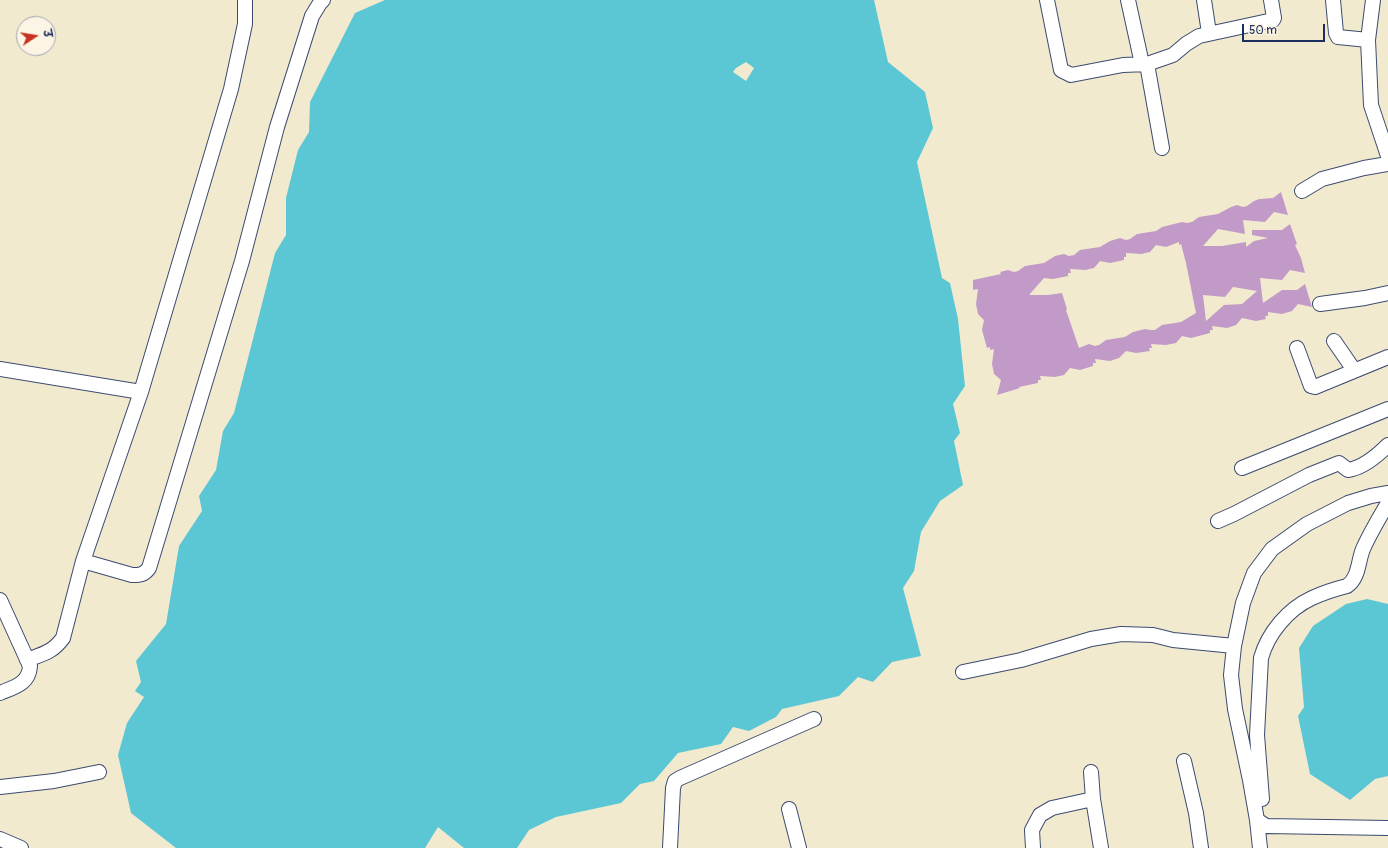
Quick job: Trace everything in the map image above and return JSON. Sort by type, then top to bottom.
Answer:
[{"type":"street","points":[[27,660],[57,647],[63,638],[83,561],[141,392],[231,89],[245,24],[245,0]]},
{"type":"street","points":[[83,561],[132,575],[145,573],[149,568],[242,261],[282,113],[312,16],[323,0]]},
{"type":"street","points":[[1047,0],[1061,70],[1071,75],[1123,65],[1144,64],[1173,55],[1193,39],[1209,33],[1274,19],[1271,0]]},
{"type":"street","points":[[1128,0],[1144,64],[1162,148]]},
{"type":"street","points":[[1204,0],[1209,33]]},
{"type":"street","points":[[1333,0],[1336,33],[1338,37],[1368,40]]},
{"type":"street","points":[[1373,0],[1368,40],[1371,105],[1388,156]]},
{"type":"street","points":[[1302,191],[1322,179],[1364,168],[1388,164]]},
{"type":"street","points":[[1320,304],[1366,298],[1388,293]]},
{"type":"street","points":[[1334,341],[1354,370]]},
{"type":"street","points":[[1297,348],[1311,386],[1315,387],[1388,357]]},
{"type":"street","points":[[0,369],[141,392]]},
{"type":"street","points":[[1242,468],[1388,409]]},
{"type":"street","points":[[1218,521],[1309,475],[1339,463],[1348,470],[1354,469],[1380,453],[1388,445]]},
{"type":"street","points":[[1261,823],[1235,709],[1231,675],[1234,646],[1244,603],[1254,573],[1272,549],[1307,524],[1348,503],[1371,496],[1388,493]]},
{"type":"street","points":[[1260,848],[1261,823],[1257,735],[1261,658],[1264,648],[1279,625],[1296,607],[1313,597],[1347,586],[1351,583],[1359,564],[1362,550],[1388,503]]},
{"type":"street","points":[[0,600],[30,666],[29,675],[23,682],[0,693]]},
{"type":"street","points":[[963,672],[1021,660],[1091,639],[1121,634],[1154,635],[1173,640],[1234,646]]},
{"type":"street","points":[[670,848],[673,788],[675,782],[680,778],[814,718]]},
{"type":"street","points":[[1184,761],[1196,813],[1201,848]]},
{"type":"street","points":[[0,787],[48,782],[99,772]]},
{"type":"street","points":[[1091,772],[1100,848]]},
{"type":"street","points":[[1033,848],[1032,830],[1040,815],[1052,808],[1093,799]]},
{"type":"street","points":[[789,809],[799,848]]},
{"type":"street","points":[[1261,823],[1388,828]]},
{"type":"street","points":[[0,838],[21,848]]},
{"type":"water","points":[[385,0],[874,0],[888,62],[925,92],[933,128],[917,162],[942,278],[950,283],[958,319],[965,386],[953,404],[960,433],[954,441],[963,485],[940,501],[921,532],[914,571],[903,588],[921,656],[892,662],[873,682],[858,677],[839,696],[782,709],[776,717],[749,731],[733,727],[721,744],[678,753],[654,781],[640,784],[621,803],[556,817],[529,830],[517,848],[464,848],[438,827],[425,848],[176,848],[131,813],[118,755],[127,723],[144,697],[135,691],[141,682],[136,661],[166,624],[179,546],[202,511],[199,496],[216,470],[223,431],[234,413],[275,253],[286,235],[286,198],[298,150],[309,132],[310,102],[355,13]],"holes":[[[746,62],[754,68],[746,81],[733,72],[736,68]]]},
{"type":"water","points":[[1367,599],[1388,604],[1388,776],[1375,779],[1350,800],[1310,774],[1298,716],[1304,707],[1299,648],[1313,626],[1346,604]]},
{"type":"building","points":[[1281,192],[1288,215],[1274,212],[1265,222],[1243,220],[1245,234],[1218,229],[1203,246],[1222,246],[1246,242],[1246,247],[1254,241],[1268,238],[1252,235],[1252,230],[1282,230],[1290,224],[1297,244],[1295,245],[1301,258],[1305,273],[1290,270],[1282,280],[1260,278],[1263,303],[1282,290],[1297,290],[1305,284],[1312,307],[1298,304],[1292,311],[1282,314],[1268,312],[1268,316],[1265,316],[1266,319],[1256,321],[1242,318],[1236,325],[1227,328],[1212,326],[1213,330],[1210,330],[1210,333],[1191,338],[1182,336],[1176,343],[1166,345],[1151,344],[1152,348],[1149,348],[1150,351],[1136,353],[1126,351],[1119,358],[1110,361],[1095,359],[1096,363],[1093,363],[1093,366],[1080,370],[1070,368],[1064,375],[1055,377],[1040,376],[1041,380],[1038,380],[1038,383],[1019,387],[1020,388],[997,395],[1001,380],[994,374],[992,364],[994,349],[990,350],[990,347],[987,348],[982,330],[984,320],[978,314],[976,304],[978,289],[973,290],[973,280],[1001,274],[1000,272],[1008,270],[1014,272],[1018,271],[1025,266],[1044,263],[1055,256],[1064,254],[1069,256],[1074,255],[1080,250],[1100,247],[1110,241],[1120,238],[1126,240],[1130,239],[1137,234],[1156,231],[1162,227],[1182,222],[1192,222],[1199,217],[1218,214],[1237,205],[1243,207],[1259,199],[1273,198]],"holes":[[[1179,242],[1179,245],[1181,244],[1186,263],[1196,313],[1181,322],[1162,325],[1155,330],[1145,329],[1133,332],[1125,337],[1106,340],[1099,345],[1095,346],[1089,344],[1079,348],[1062,293],[1029,295],[1044,278],[1053,279],[1068,276],[1068,273],[1071,273],[1070,269],[1085,270],[1094,268],[1100,261],[1110,263],[1124,260],[1126,253],[1141,254],[1150,252],[1156,245],[1166,247]],[[1233,287],[1257,291],[1242,304],[1224,305],[1206,321],[1203,295],[1225,297]]]}]
